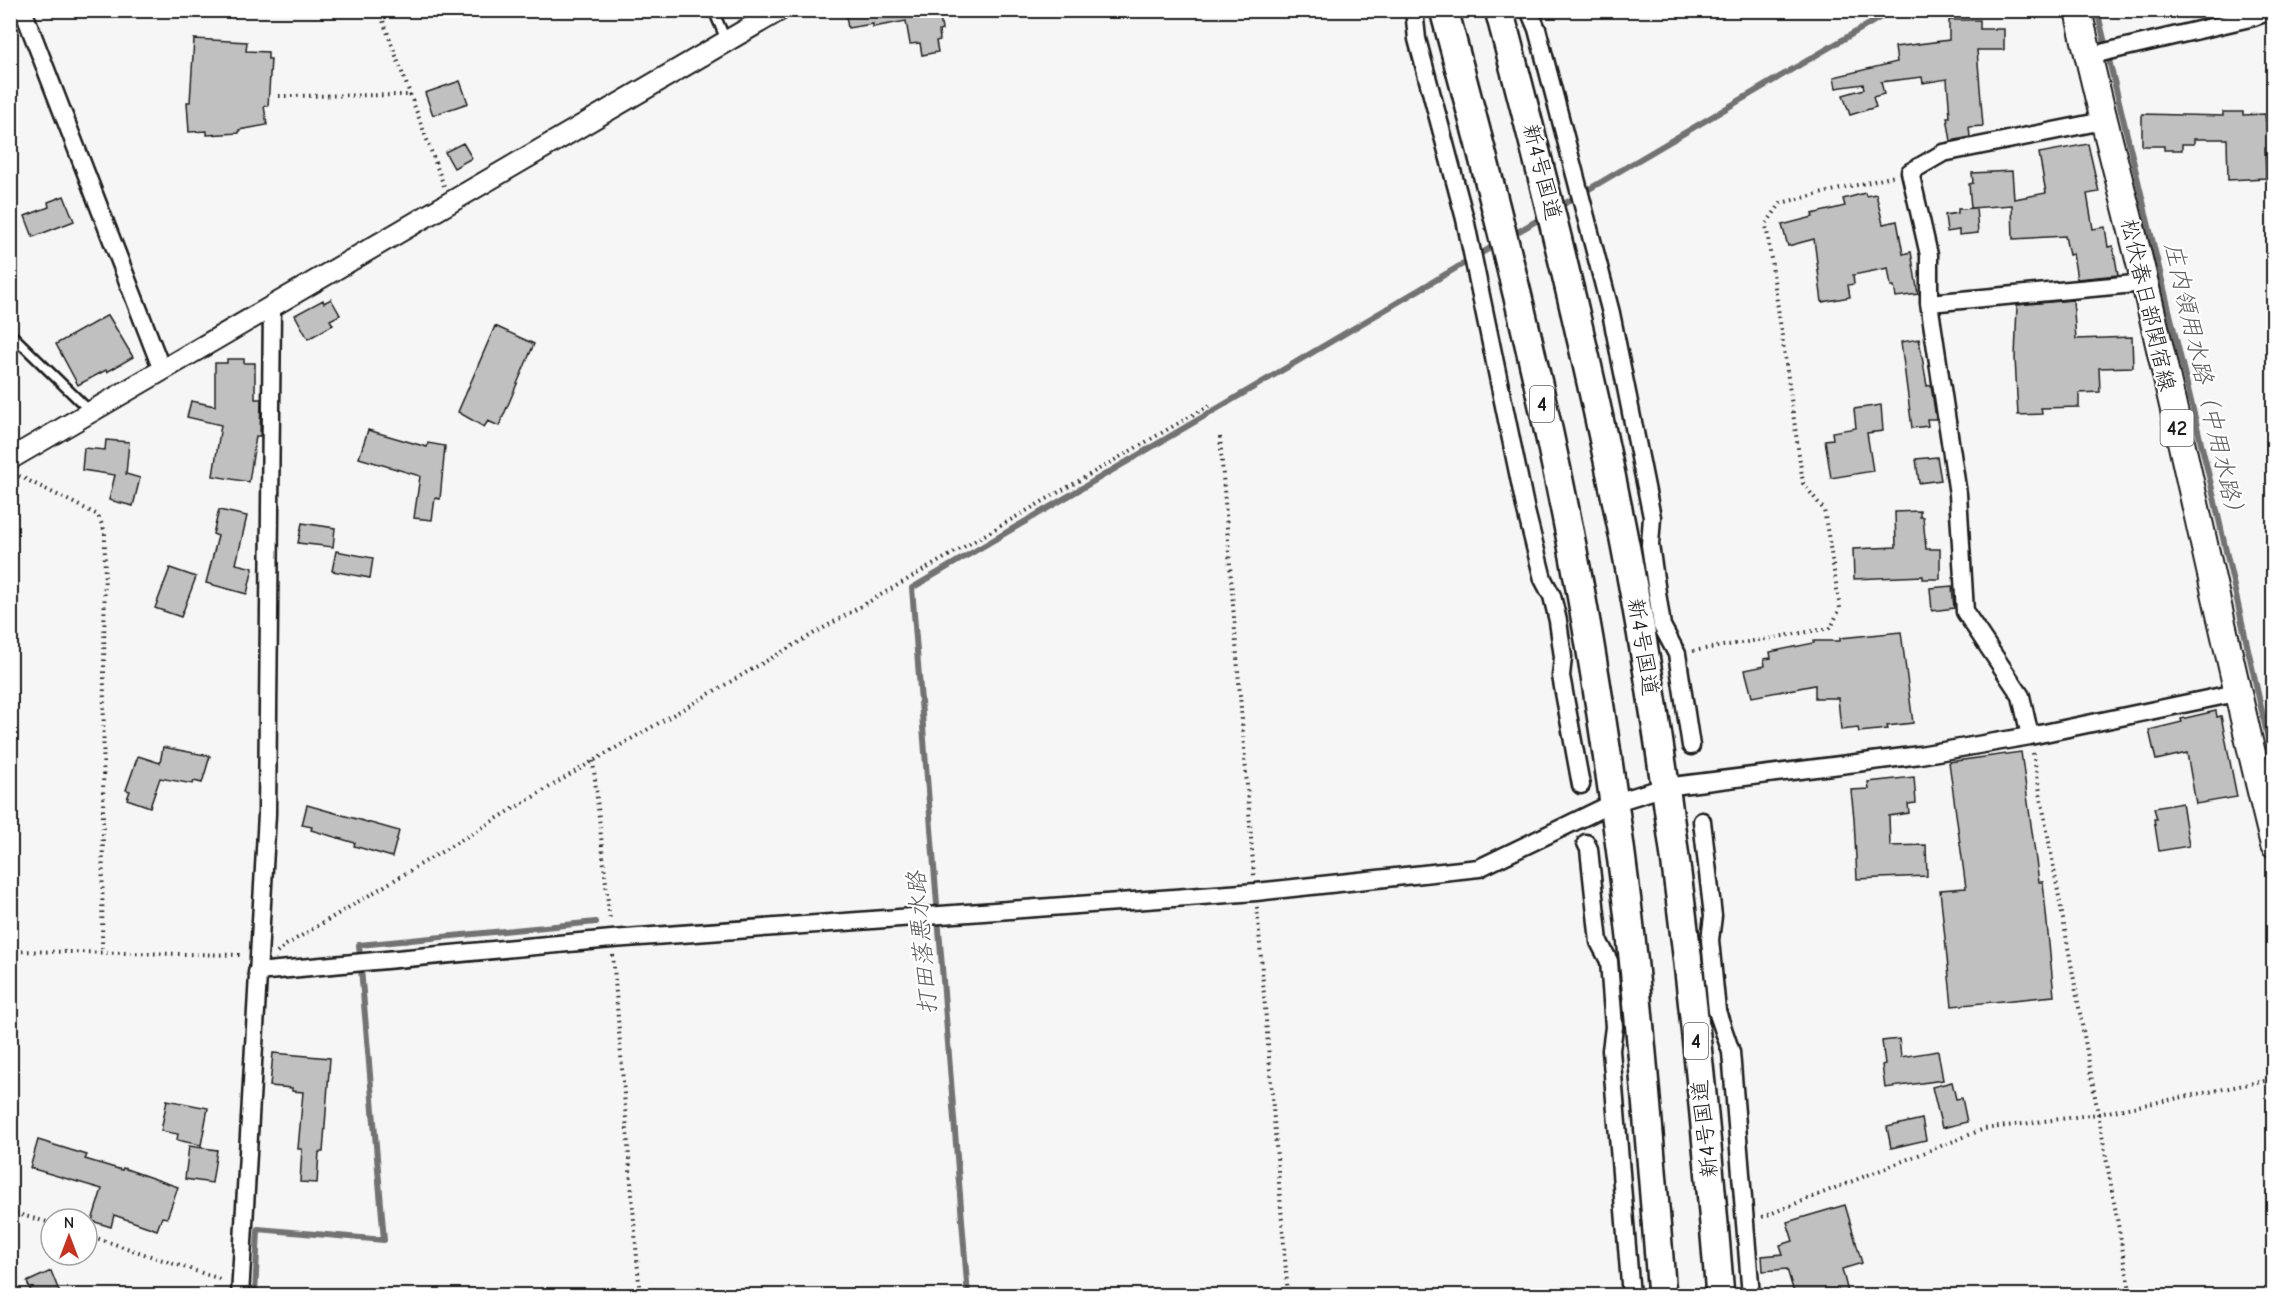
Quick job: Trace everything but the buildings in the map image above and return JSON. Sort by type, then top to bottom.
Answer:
[{"type":"highway","name":"4","points":[[1444,10],[1527,332],[1584,616],[1613,803],[1623,987],[1662,1296]]},
{"type":"highway","name":"新4号国道","points":[[1499,10],[1549,198],[1585,354],[1646,593],[1665,787],[1701,975],[1710,1179],[1720,1296]]},
{"type":"main road","name":"松伏春日部関宿線","points":[[2078,10],[2103,121],[2145,283],[2236,693],[2274,845]]},
{"type":"street","points":[[23,10],[162,370]]},
{"type":"street","points":[[10,459],[780,10]]},
{"type":"street","points":[[1414,10],[1417,39],[1465,219],[1526,511],[1543,579],[1552,596],[1558,621],[1563,657],[1561,676],[1581,785]]},
{"type":"street","points":[[1529,10],[1537,28],[1611,313],[1652,517],[1646,593],[1677,654],[1691,746]]},
{"type":"street","points":[[2088,56],[2254,17],[2273,10]]},
{"type":"street","points":[[2030,736],[2021,696],[1965,612],[1958,495],[1929,303],[1929,255],[1910,172],[1943,153],[2103,121]]},
{"type":"street","points":[[1929,303],[2145,283]]},
{"type":"street","points":[[240,1291],[267,814],[273,307]]},
{"type":"street","points":[[1558,621],[1584,616]]},
{"type":"street","points":[[257,964],[1256,892],[1479,868],[1613,803],[1665,787],[1920,755],[2030,736],[2236,693]]},
{"type":"street","points":[[1702,821],[1713,916],[1710,940],[1701,975],[1717,1011],[1731,1052],[1751,1296]]},
{"type":"street","points":[[1586,843],[1589,849],[1599,942],[1623,987],[1611,1050],[1632,1296]]},
{"type":"lane","points":[[713,10],[727,42]]},
{"type":"lane","points":[[10,333],[91,412]]},
{"type":"path","points":[[379,10],[451,203]]},
{"type":"path","points":[[279,96],[410,95]]},
{"type":"path","points":[[1677,654],[1831,628],[1840,608],[1824,510],[1803,483],[1766,224],[1781,203],[1910,172]]},
{"type":"path","points":[[10,951],[102,953],[257,964],[593,761],[1210,405]]},
{"type":"path","points":[[1220,437],[1288,1296]]},
{"type":"path","points":[[10,472],[98,515],[105,532],[102,953]]},
{"type":"path","points":[[2030,736],[2131,1296]]},
{"type":"path","points":[[593,761],[612,939],[640,1296]]},
{"type":"path","points":[[1745,1224],[1984,1129],[2098,1114],[2274,1079]]},
{"type":"path","points":[[10,1212],[39,1220]]},
{"type":"path","points":[[99,1238],[240,1291]]},
{"type":"waterway","points":[[1557,208],[1893,10]]},
{"type":"waterway","name":"庄内領用水路（中用水路）","points":[[2097,10],[2213,493],[2274,765]]},
{"type":"waterway","points":[[1511,236],[1546,215]]},
{"type":"waterway","name":"打田落悪水路","points":[[968,1296],[912,588],[1497,244]]},
{"type":"waterway","points":[[255,1296],[258,1229],[384,1240],[359,945],[596,922]]}]
